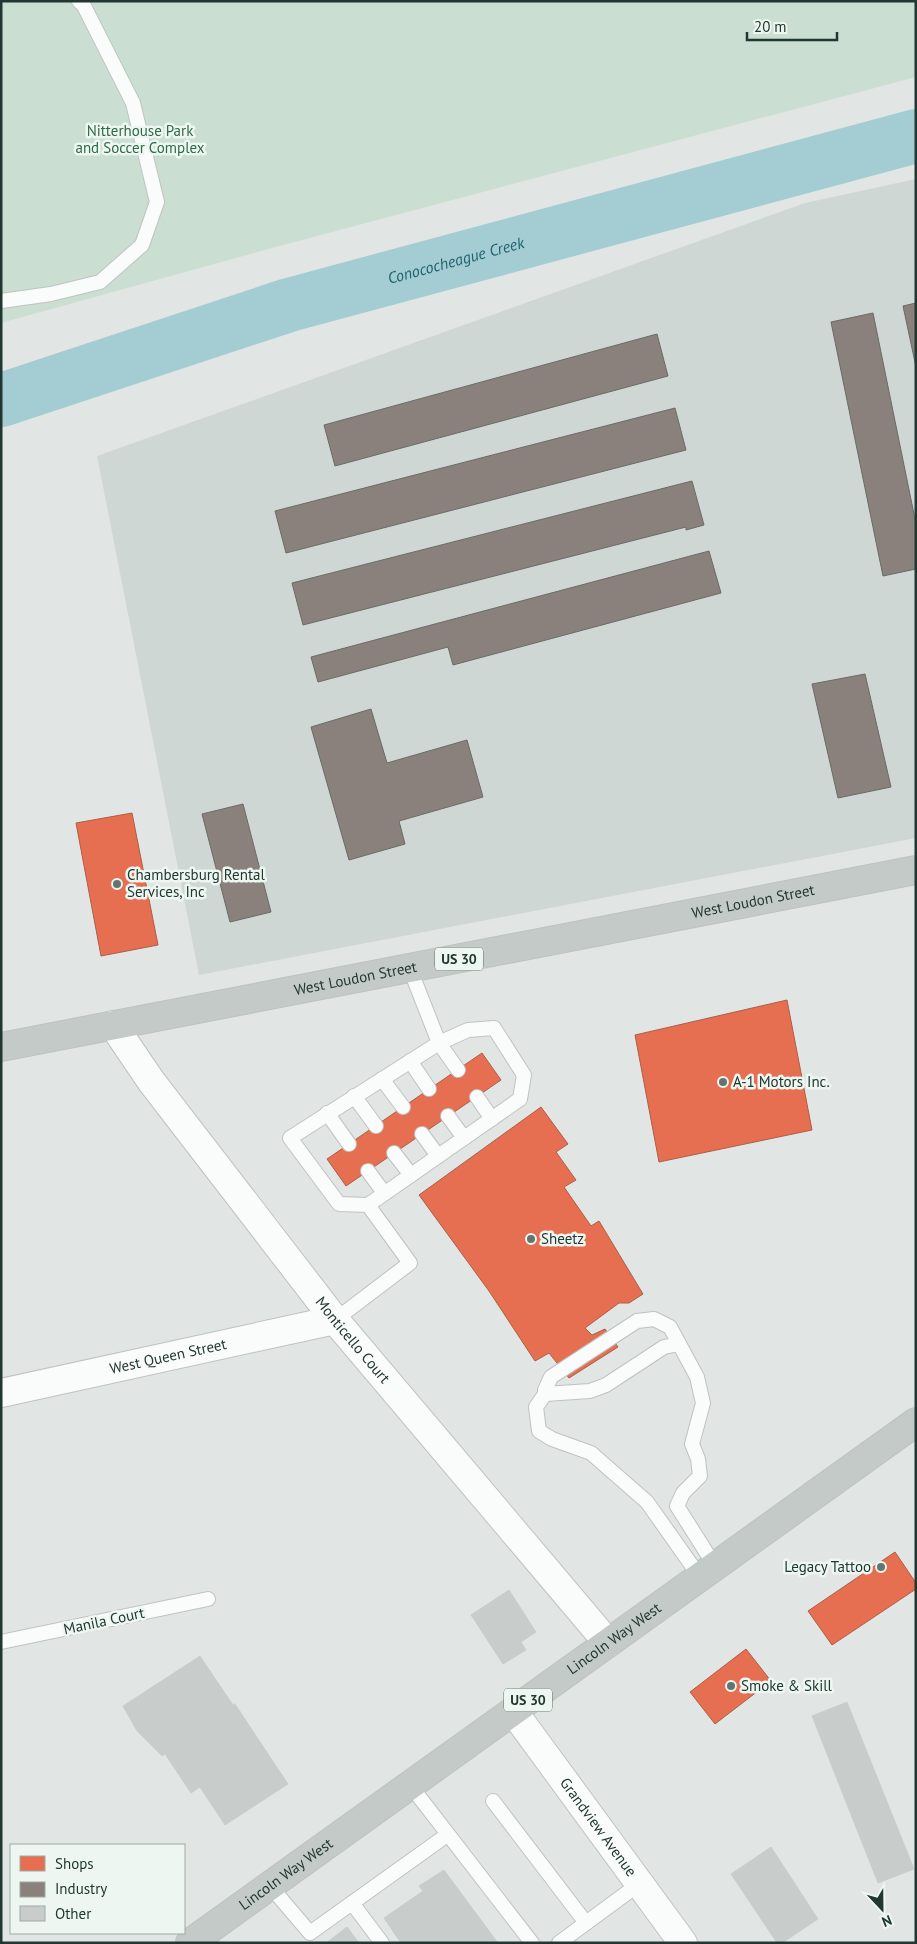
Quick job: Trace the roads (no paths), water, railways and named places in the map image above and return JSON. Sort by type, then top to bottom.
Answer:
[{"type":"highway","name":"West Loudon Street","points":[[1,1047],[916,870]]},
{"type":"highway","name":"Lincoln Way West","points":[[190,1943],[916,1422]]},
{"type":"street","name":"Monticello Court","points":[[113,1025],[151,1080],[335,1320],[608,1643]]},
{"type":"street","name":"West Queen Street","points":[[1,1393],[335,1320]]},
{"type":"street","name":"Grandview Avenue","points":[[512,1711],[683,1943]]},
{"type":"lane","points":[[1,301],[50,294],[100,282],[142,245],[157,202],[134,103],[84,6],[79,1]]},
{"type":"lane","points":[[410,969],[439,1042],[458,1070]]},
{"type":"lane","points":[[494,1028],[524,1075],[520,1099],[368,1205],[340,1204],[290,1138],[410,1062],[439,1042],[468,1030],[494,1028]]},
{"type":"lane","points":[[410,1062],[429,1089]]},
{"type":"lane","points":[[382,1079],[403,1107]]},
{"type":"lane","points":[[354,1096],[376,1126]]},
{"type":"lane","points":[[477,1097],[492,1119]]},
{"type":"lane","points":[[327,1113],[349,1144]]},
{"type":"lane","points":[[448,1116],[464,1138]]},
{"type":"lane","points":[[422,1134],[438,1156]]},
{"type":"lane","points":[[394,1153],[411,1175]]},
{"type":"lane","points":[[368,1171],[384,1193]]},
{"type":"lane","points":[[335,1320],[410,1263],[368,1205]]},
{"type":"lane","points":[[654,1319],[670,1327],[696,1377],[702,1403],[692,1444],[698,1458],[700,1476],[683,1493],[677,1506],[707,1571],[647,1502],[591,1453],[552,1439],[539,1431],[536,1407],[545,1394],[551,1377],[638,1321],[654,1319]]},
{"type":"lane","points":[[545,1394],[590,1391],[606,1385],[664,1347],[679,1344]]},
{"type":"lane","name":"Manila Court","points":[[1,1642],[208,1599]]},
{"type":"lane","points":[[410,1785],[532,1943]]},
{"type":"lane","points":[[493,1801],[586,1923]]},
{"type":"lane","points":[[270,1886],[310,1933],[447,1835]]},
{"type":"lane","points":[[559,1943],[639,1884]]},
{"type":"lane","points":[[352,1903],[382,1943]]},
{"type":"waterway","name":"Conococheague Creek","points":[[1,400],[289,305],[916,136]]},
{"type":"place","name":"Chambersburg Rental Services, Inc","points":[[117,884]]},
{"type":"place","name":"A-1 Motors Inc.","points":[[723,1082]]},
{"type":"place","name":"Sheetz","points":[[531,1239]]},
{"type":"place","name":"Legacy Tattoo","points":[[881,1567]]},
{"type":"place","name":"Smoke & Skill","points":[[731,1686]]},
{"type":"park label","name":"Nitterhouse Park and Soccer Complex","points":[[140,140]]}]
